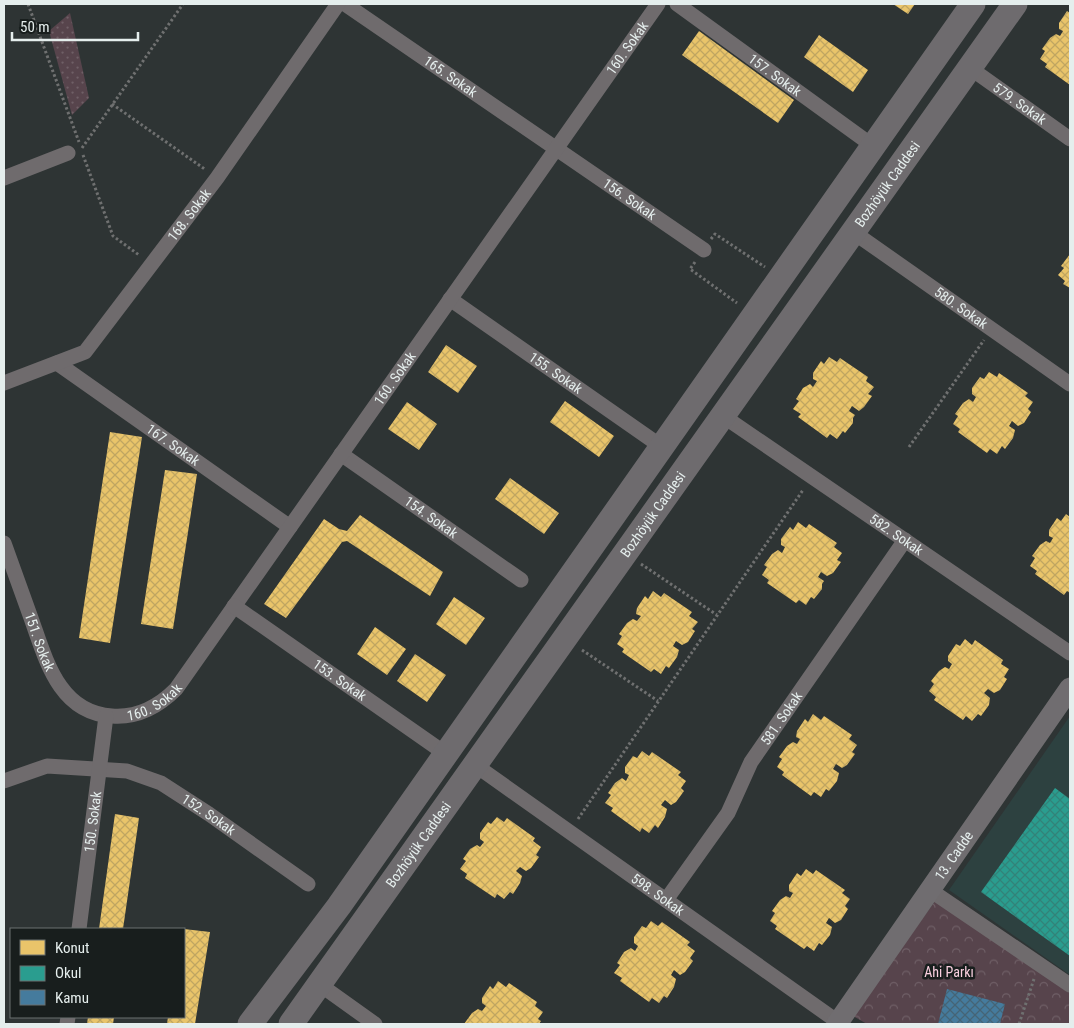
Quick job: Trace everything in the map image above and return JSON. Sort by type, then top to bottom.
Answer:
[{"type":"main road","points":[[250,1024],[339,906],[973,4]]},
{"type":"main road","name":"Bozhöyük Caddesi","points":[[290,1024],[1015,4]]},
{"type":"street","name":"168. Sokak","points":[[4,383],[85,352],[217,178],[338,4]]},
{"type":"street","name":"165. Sokak","points":[[345,4],[556,148]]},
{"type":"street","name":"160. Sokak","points":[[106,716],[134,715],[153,708],[176,689],[658,4]]},
{"type":"street","name":"157. Sokak","points":[[677,4],[873,146]]},
{"type":"street","name":"579. Sokak","points":[[970,68],[1070,139]]},
{"type":"street","name":"156. Sokak","points":[[556,148],[704,250]]},
{"type":"street","points":[[4,178],[74,151]]},
{"type":"street","name":"580. Sokak","points":[[853,232],[1070,384]]},
{"type":"street","name":"155. Sokak","points":[[450,299],[662,447]]},
{"type":"street","name":"167. Sokak","points":[[57,363],[290,527]]},
{"type":"street","name":"582. Sokak","points":[[722,416],[1070,653]]},
{"type":"street","name":"154. Sokak","points":[[341,454],[520,580]]},
{"type":"street","name":"581. Sokak","points":[[666,900],[728,813],[751,762],[905,540]]},
{"type":"street","name":"151. Sokak","points":[[4,543],[9,576],[48,665],[61,689],[71,700],[82,707],[106,716]]},
{"type":"street","name":"153. Sokak","points":[[234,606],[446,754]]},
{"type":"street","name":"13. Cadde","points":[[839,1024],[1070,688]]},
{"type":"street","name":"150. Sokak","points":[[79,928],[106,716]]},
{"type":"street","name":"598. Sokak","points":[[475,765],[839,1024]]},
{"type":"street","name":"152. Sokak","points":[[4,781],[47,766],[128,771],[161,783],[209,814],[308,884]]},
{"type":"street","points":[[930,890],[1070,985]]},
{"type":"street","points":[[319,984],[375,1024]]},
{"type":"path","points":[[28,4],[74,151],[114,236],[152,265]]},
{"type":"path","points":[[74,151],[112,104],[183,4]]},
{"type":"path","points":[[112,104],[217,178]]},
{"type":"path","points":[[754,316],[690,269],[715,234],[780,278]]},
{"type":"path","points":[[909,447],[991,329]]},
{"type":"path","points":[[569,832],[812,477]]},
{"type":"path","points":[[625,554],[717,615]]},
{"type":"path","points":[[565,638],[658,701]]},
{"type":"path","points":[[1019,1024],[1039,964]]},
{"type":"shaded area","points":[[1070,716],[1070,975],[949,890]]},
{"type":"green space","points":[[70,13],[89,98],[72,115],[49,31]]},
{"type":"green space","name":"Ahi Parkı","points":[[935,901],[1070,991],[1070,1024],[867,1024],[853,1016]]},
{"type":"building: Konut","points":[[893,4],[915,4],[908,14]]},
{"type":"building: Konut","points":[[1067,11],[1070,13],[1070,85],[1045,67],[1047,64],[1040,59],[1045,51],[1042,49],[1050,38],[1056,34],[1060,36],[1063,31],[1059,29],[1059,23]]},
{"type":"building: Konut","points":[[699,31],[794,100],[778,123],[682,55]]},
{"type":"building: Konut","points":[[819,35],[868,70],[853,92],[804,57]]},
{"type":"building: Konut","points":[[1070,254],[1070,288],[1063,284],[1065,281],[1058,275],[1064,268],[1061,266]]},
{"type":"building: Konut","points":[[446,345],[477,366],[458,393],[428,372]]},
{"type":"building: Konut","points":[[829,357],[837,362],[840,358],[868,377],[866,381],[874,387],[868,394],[872,396],[864,407],[859,411],[852,406],[849,411],[855,415],[853,423],[837,439],[830,434],[827,438],[798,417],[801,414],[793,409],[799,401],[796,399],[803,388],[810,384],[813,387],[817,381],[813,379],[813,373],[821,361],[824,364]]},
{"type":"building: Konut","points":[[989,372],[997,377],[999,373],[1028,393],[1025,396],[1033,402],[1028,409],[1031,412],[1024,423],[1018,426],[1012,421],[1009,426],[1015,430],[1013,438],[1005,449],[1002,446],[997,454],[990,449],[987,453],[958,432],[960,429],[953,424],[958,416],[955,414],[963,403],[969,399],[973,402],[976,397],[972,394],[972,388],[980,377],[984,379]]},
{"type":"building: Konut","points":[[565,401],[614,436],[599,457],[550,422]]},
{"type":"building: Konut","points":[[407,402],[437,424],[419,450],[388,429]]},
{"type":"building: Konut","points":[[110,432],[142,437],[110,643],[79,638]]},
{"type":"building: Konut","points":[[165,470],[197,474],[173,629],[141,624]]},
{"type":"building: Konut","points":[[510,478],[559,513],[544,534],[495,499]]},
{"type":"building: Konut","points":[[1066,514],[1070,517],[1070,593],[1067,591],[1064,595],[1035,574],[1037,571],[1030,566],[1035,558],[1032,556],[1040,545],[1046,541],[1050,543],[1053,538],[1049,536],[1049,530],[1057,518],[1061,521]]},
{"type":"building: Konut","points":[[360,515],[443,572],[430,596],[347,541],[342,542],[286,618],[264,604],[324,519],[339,529],[347,531]]},
{"type":"building: Konut","points":[[798,522],[806,528],[809,524],[837,543],[834,547],[842,553],[837,560],[841,562],[833,573],[827,576],[821,572],[818,577],[824,581],[822,589],[814,599],[811,597],[806,605],[799,600],[796,603],[767,583],[769,580],[762,575],[767,567],[764,565],[772,554],[778,550],[782,553],[785,547],[781,545],[781,539],[790,527],[793,530]]},
{"type":"building: Konut","points":[[653,591],[661,597],[664,593],[692,612],[689,616],[698,622],[692,629],[695,631],[688,642],[682,645],[676,641],[673,646],[679,650],[677,657],[669,668],[666,666],[661,674],[654,669],[651,672],[622,652],[624,649],[617,644],[622,636],[619,634],[627,623],[633,619],[637,621],[641,616],[636,614],[637,608],[645,596],[648,599]]},
{"type":"building: Konut","points":[[454,597],[485,618],[466,645],[436,624]]},
{"type":"building: Konut","points":[[375,627],[406,649],[387,675],[357,654]]},
{"type":"building: Konut","points":[[965,639],[972,645],[975,640],[1003,660],[1001,664],[1009,669],[1004,677],[1007,679],[1000,690],[994,693],[988,689],[984,693],[990,698],[989,705],[981,716],[978,714],[972,721],[966,716],[963,720],[934,700],[936,697],[929,691],[934,684],[931,681],[939,671],[945,667],[949,669],[952,664],[948,661],[948,656],[956,644],[960,646]]},
{"type":"building: Konut","points":[[415,654],[446,675],[427,702],[397,681]]},
{"type":"building: Konut","points":[[813,714],[821,720],[824,716],[852,735],[849,739],[857,745],[852,752],[855,754],[847,765],[842,768],[836,764],[833,769],[839,773],[837,781],[829,791],[826,789],[821,797],[814,792],[811,796],[782,775],[784,772],[777,767],[782,759],[779,757],[787,746],[793,742],[797,744],[800,739],[796,737],[797,731],[805,719],[808,722]]},
{"type":"building: Konut","points":[[642,751],[649,756],[652,752],[681,772],[678,775],[686,781],[681,788],[684,791],[676,802],[671,805],[665,800],[661,805],[667,809],[665,817],[658,828],[655,825],[649,833],[642,828],[640,832],[611,811],[613,808],[605,803],[611,795],[608,793],[615,783],[622,778],[626,781],[629,775],[625,773],[625,767],[633,756],[637,758]]},
{"type":"building: Konut","points":[[115,814],[139,818],[123,928],[99,928]]},
{"type":"building: Konut","points":[[497,817],[504,822],[507,818],[535,838],[533,841],[541,847],[536,855],[539,857],[531,868],[526,871],[520,867],[516,871],[522,876],[520,883],[513,894],[510,892],[504,899],[497,894],[495,898],[465,878],[467,874],[460,869],[466,861],[463,859],[470,849],[477,845],[480,847],[484,842],[480,839],[480,833],[488,822],[491,824]]},
{"type":"building: Konut","points":[[806,869],[813,874],[816,870],[845,890],[842,893],[850,899],[845,906],[848,909],[841,920],[835,923],[829,918],[826,923],[832,927],[830,935],[822,945],[819,943],[814,951],[807,946],[804,949],[775,929],[777,926],[770,921],[775,913],[772,911],[780,900],[786,896],[790,898],[793,893],[789,891],[789,885],[797,873],[801,876]]},
{"type":"building: Konut","points":[[651,921],[658,926],[662,922],[690,942],[687,945],[695,951],[690,958],[693,961],[685,972],[680,975],[674,970],[671,975],[676,979],[674,987],[667,998],[664,996],[659,1003],[652,998],[649,1002],[620,981],[622,978],[614,973],[620,965],[617,963],[624,952],[631,948],[635,951],[638,946],[634,943],[634,937],[642,926],[646,928]]},
{"type":"building: Konut","points":[[185,929],[210,932],[195,1024],[167,1024],[168,1018],[185,1018]]},
{"type":"building: Konut","points":[[498,981],[506,987],[509,983],[537,1002],[535,1006],[543,1012],[538,1019],[541,1021],[539,1024],[464,1024],[472,1013],[478,1009],[482,1011],[486,1006],[482,1003],[482,998],[490,986],[493,989]]},
{"type":"building: Konut","points":[[88,1018],[114,1018],[113,1024],[87,1024]]},
{"type":"building: Okul","points":[[1055,788],[1070,799],[1070,956],[981,892]]},
{"type":"building: Kamu","points":[[947,989],[1005,1004],[1000,1024],[938,1024]]}]
